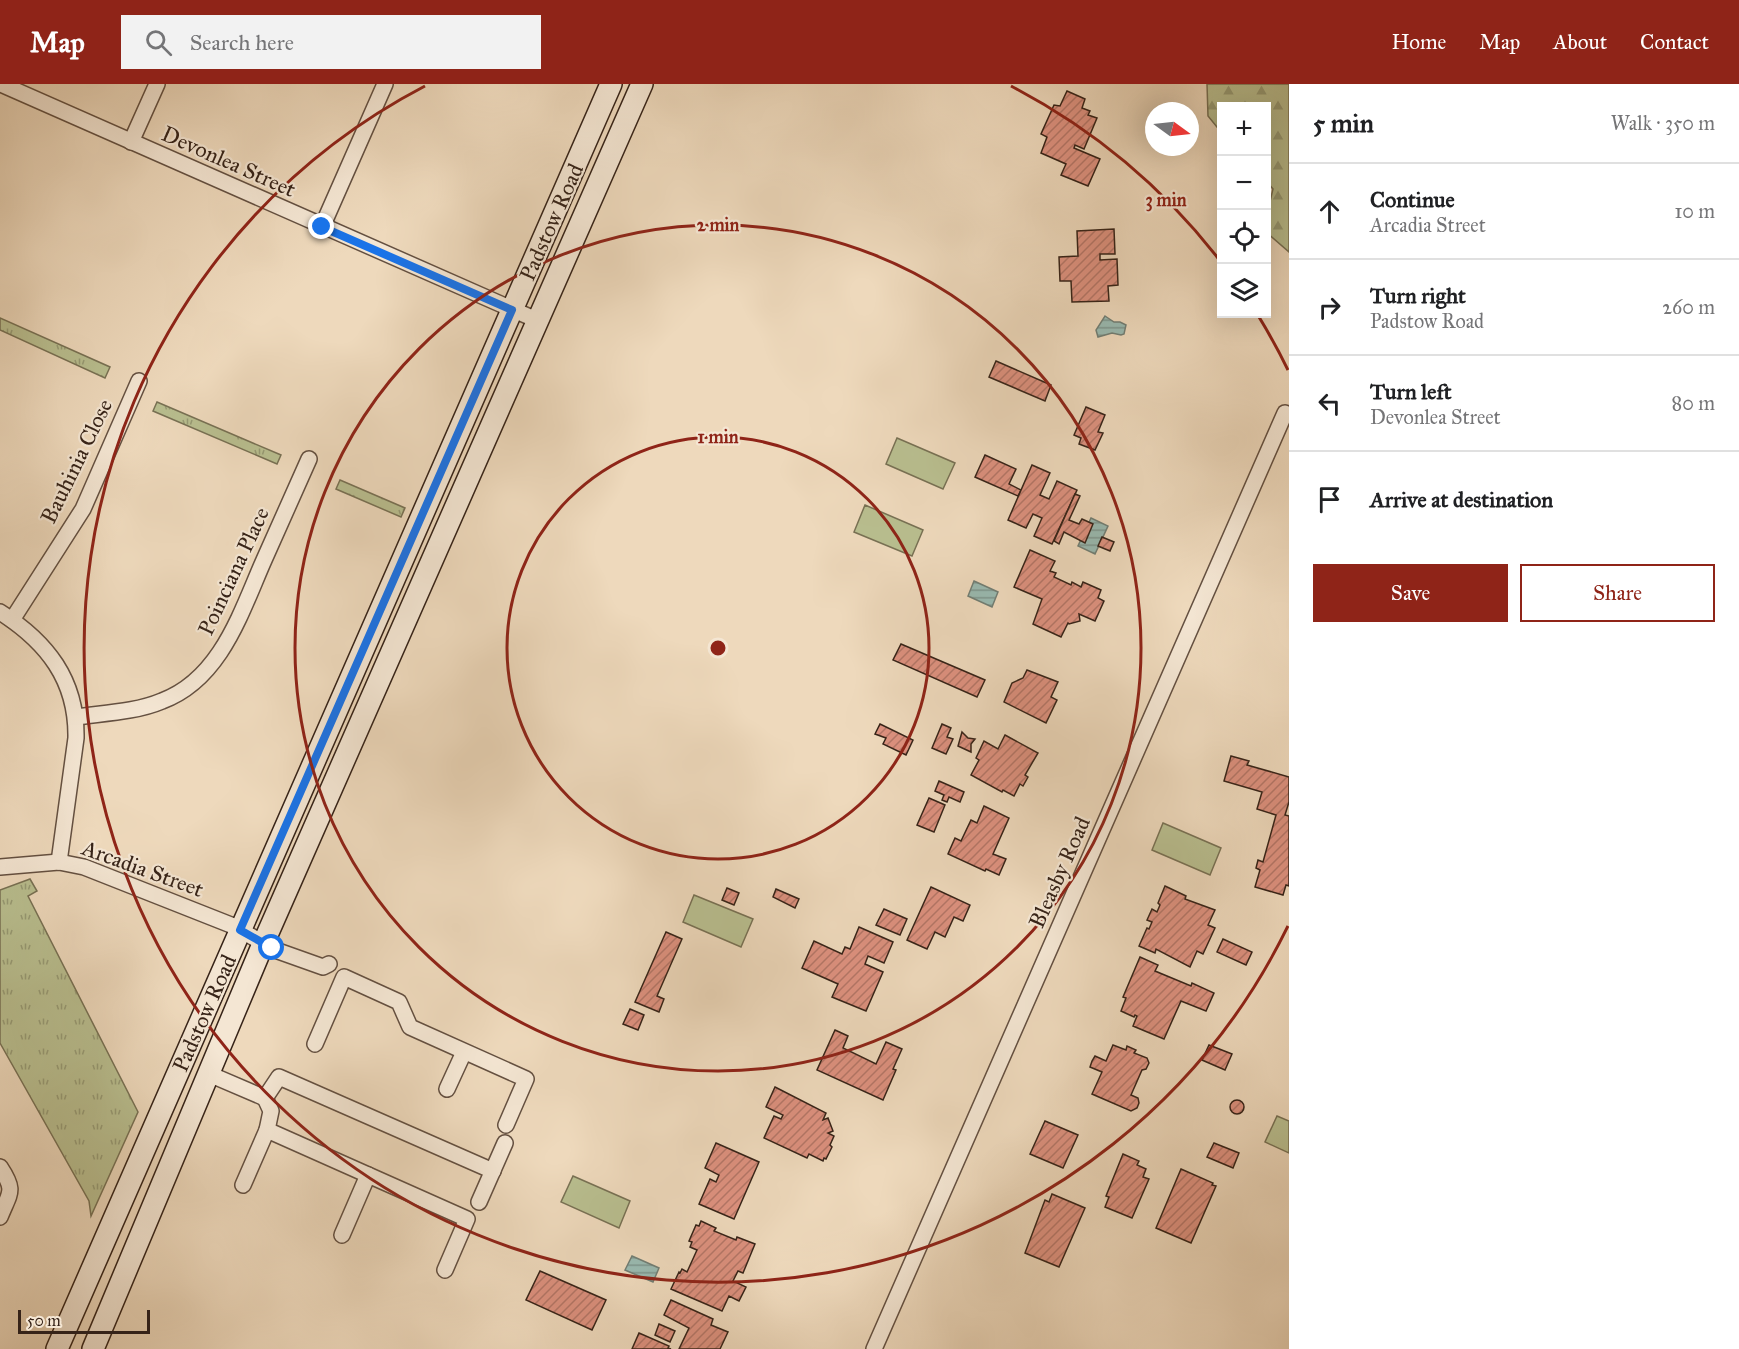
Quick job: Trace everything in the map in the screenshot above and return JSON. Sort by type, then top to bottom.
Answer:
[{"type":"main road","name":"Padstow Road","points":[[57,1349],[611,84]]},
{"type":"main road","name":"Padstow Road","points":[[93,1349],[264,944],[642,84]]},
{"type":"street","name":"Devonlea Street","points":[[1,84],[539,321]]},
{"type":"street","points":[[131,142],[157,84]]},
{"type":"street","points":[[322,227],[385,84]]},
{"type":"street","name":"Bauhinia Close","points":[[6,616],[83,509],[139,381]]},
{"type":"street","name":"Bleasby Road","points":[[874,1349],[1285,413]]},
{"type":"street","name":"Poinciana Place","points":[[76,717],[137,708],[163,701],[189,686],[212,664],[230,637],[309,459]]},
{"type":"street","points":[[6,616],[42,645],[57,665],[70,693],[76,717],[76,738],[59,862]]},
{"type":"street","name":"Arcadia Street","points":[[0,867],[59,862],[84,867],[225,922],[264,944],[307,962],[323,967],[329,964]]},
{"type":"street","points":[[315,1044],[344,977],[399,1002],[410,1027],[526,1078],[506,1125]]},
{"type":"street","points":[[447,1089],[464,1052]]},
{"type":"street","points":[[209,1074],[265,1098],[271,1112],[267,1130],[243,1185]]},
{"type":"street","points":[[265,1098],[279,1077],[493,1171]]},
{"type":"street","points":[[267,1130],[468,1219],[445,1270]]},
{"type":"street","points":[[479,1202],[505,1143]]},
{"type":"street","points":[[0,1167],[11,1189],[0,1216]]},
{"type":"street","points":[[342,1235],[368,1175]]},
{"type":"green space","points":[[1207,84],[1289,84],[1289,252],[1271,236],[1273,189],[1271,187],[1271,102],[1217,102],[1217,127],[1208,116]]},
{"type":"green space","points":[[0,318],[110,367],[105,378],[0,330]]},
{"type":"green space","points":[[157,402],[281,455],[277,464],[153,411]]},
{"type":"green space","points":[[897,438],[955,463],[943,489],[886,464]]},
{"type":"green space","points":[[340,480],[405,508],[401,517],[336,489]]},
{"type":"green space","points":[[865,505],[923,530],[912,556],[854,532]]},
{"type":"green space","points":[[1163,823],[1221,848],[1210,875],[1152,850]]},
{"type":"green space","points":[[30,879],[37,891],[28,896],[138,1112],[91,1216],[89,1201],[0,1043],[0,890]]},
{"type":"green space","points":[[694,895],[753,919],[741,947],[683,922]]},
{"type":"green space","points":[[1277,1116],[1289,1121],[1289,1153],[1265,1142]]},
{"type":"green space","points":[[573,1176],[630,1201],[619,1228],[561,1202]]},
{"type":"water","points":[[1105,316],[1114,322],[1126,325],[1124,334],[1112,333],[1098,337],[1096,330]]},
{"type":"water","points":[[1091,518],[1108,526],[1095,554],[1078,546]]},
{"type":"water","points":[[974,581],[998,592],[992,607],[968,596]]},
{"type":"water","points":[[632,1256],[659,1268],[653,1282],[625,1270]]},
{"type":"building","points":[[1067,91],[1085,99],[1082,108],[1090,111],[1088,115],[1097,118],[1084,149],[1075,145],[1074,148],[1100,159],[1088,186],[1061,175],[1066,164],[1041,153],[1047,137],[1041,134],[1054,105],[1060,106]]},
{"type":"building","points":[[1114,229],[1115,254],[1100,254],[1100,260],[1117,259],[1118,285],[1108,286],[1109,301],[1072,302],[1071,281],[1060,281],[1059,257],[1078,256],[1077,231]]},
{"type":"building","points":[[996,361],[1051,385],[1045,401],[989,377]]},
{"type":"building","points":[[1086,407],[1105,415],[1098,432],[1103,433],[1095,450],[1079,444],[1081,438],[1074,435]]},
{"type":"building","points":[[985,455],[1016,469],[1009,484],[1021,490],[1018,496],[975,477]]},
{"type":"building","points":[[1032,465],[1050,473],[1040,495],[1049,499],[1057,481],[1077,490],[1052,544],[1034,536],[1042,518],[1033,514],[1026,528],[1008,520]]},
{"type":"building","points":[[1075,494],[1080,496],[1069,520],[1079,524],[1082,519],[1093,524],[1085,543],[1064,532],[1059,544],[1054,541]]},
{"type":"building","points":[[1102,537],[1114,542],[1110,551],[1098,546]]},
{"type":"building","points":[[1030,550],[1055,561],[1050,571],[1056,573],[1054,577],[1071,585],[1072,582],[1081,587],[1083,582],[1101,590],[1098,598],[1104,601],[1095,621],[1079,614],[1080,621],[1068,623],[1061,637],[1033,624],[1042,599],[1014,587]]},
{"type":"building","points":[[901,644],[985,680],[977,697],[893,660]]},
{"type":"building","points":[[1027,670],[1058,682],[1051,697],[1057,700],[1046,723],[1004,702],[1012,683],[1023,678]]},
{"type":"building","points":[[880,724],[913,740],[906,755],[883,744],[886,738],[875,734]]},
{"type":"building","points":[[942,724],[951,728],[947,737],[953,739],[946,754],[932,748]]},
{"type":"building","points":[[962,732],[968,738],[975,739],[971,744],[971,752],[958,746]]},
{"type":"building","points":[[1005,735],[1038,753],[1025,775],[1028,777],[1023,786],[1020,784],[1014,796],[971,775],[979,760],[976,758],[984,741],[998,749]]},
{"type":"building","points":[[1231,756],[1249,761],[1247,765],[1289,777],[1289,802],[1285,815],[1289,816],[1289,886],[1286,885],[1283,895],[1255,887],[1260,870],[1256,868],[1258,860],[1263,862],[1276,815],[1257,809],[1262,792],[1224,781]]},
{"type":"building","points":[[939,781],[964,792],[960,802],[949,797],[947,802],[942,800],[944,795],[935,791]]},
{"type":"building","points":[[929,798],[945,805],[934,832],[917,825]]},
{"type":"building","points":[[984,806],[1009,818],[993,854],[1006,859],[999,875],[948,854],[955,838],[961,841],[971,820],[977,823]]},
{"type":"building","points":[[1165,886],[1186,896],[1185,899],[1215,910],[1208,925],[1215,928],[1203,954],[1197,951],[1190,967],[1156,949],[1155,953],[1139,946],[1152,922],[1147,920],[1152,909],[1157,912]]},
{"type":"building","points":[[931,887],[970,905],[963,921],[954,917],[945,937],[935,932],[927,949],[907,940]]},
{"type":"building","points":[[727,888],[739,893],[734,905],[722,900]]},
{"type":"building","points":[[776,889],[799,899],[795,908],[773,897]]},
{"type":"building","points":[[884,909],[907,919],[900,935],[876,925]]},
{"type":"building","points":[[859,927],[893,942],[884,963],[868,956],[865,964],[883,972],[866,1011],[832,997],[838,984],[802,968],[814,941],[842,954],[845,947],[850,949]]},
{"type":"building","points":[[666,932],[682,939],[657,996],[664,999],[659,1012],[635,1002]]},
{"type":"building","points":[[1223,939],[1252,952],[1246,965],[1217,952]]},
{"type":"building","points":[[1140,957],[1158,965],[1155,971],[1214,993],[1206,1011],[1181,1001],[1164,1039],[1133,1026],[1137,1016],[1134,1017],[1121,1011],[1126,998],[1123,997]]},
{"type":"building","points":[[630,1009],[644,1015],[638,1030],[623,1024]]},
{"type":"building","points":[[835,1030],[848,1036],[843,1048],[876,1064],[886,1042],[902,1049],[883,1100],[817,1070]]},
{"type":"building","points":[[1113,1045],[1126,1050],[1127,1046],[1136,1050],[1134,1053],[1147,1058],[1149,1063],[1146,1069],[1142,1070],[1131,1095],[1138,1098],[1139,1103],[1137,1108],[1131,1111],[1092,1094],[1102,1072],[1090,1067],[1092,1061],[1095,1056],[1106,1061]]},
{"type":"building","points":[[1209,1045],[1232,1054],[1225,1070],[1202,1060]]},
{"type":"building","points":[[775,1087],[826,1113],[823,1120],[828,1118],[833,1131],[828,1133],[834,1136],[826,1159],[824,1158],[823,1161],[809,1154],[807,1158],[764,1138],[774,1116],[781,1119],[783,1115],[766,1107]]},
{"type":"building","points":[[1234,1100],[1240,1100],[1244,1107],[1240,1114],[1234,1114],[1230,1110],[1230,1104]]},
{"type":"building","points":[[1045,1121],[1078,1135],[1063,1168],[1030,1154]]},
{"type":"building","points":[[716,1143],[759,1162],[734,1219],[699,1204],[710,1179],[716,1182],[719,1175],[705,1168]]},
{"type":"building","points":[[1214,1143],[1239,1153],[1233,1168],[1207,1157]]},
{"type":"building","points":[[1123,1154],[1139,1161],[1137,1165],[1146,1169],[1143,1177],[1149,1179],[1132,1218],[1105,1207],[1109,1197],[1106,1196]]},
{"type":"building","points":[[1181,1169],[1216,1186],[1191,1243],[1156,1228]]},
{"type":"building","points":[[1052,1194],[1085,1208],[1059,1267],[1025,1253],[1045,1200],[1049,1202]]},
{"type":"building","points":[[701,1221],[716,1228],[714,1231],[736,1240],[737,1237],[755,1244],[743,1273],[738,1271],[733,1281],[746,1287],[739,1301],[729,1296],[722,1311],[671,1289],[679,1272],[682,1269],[687,1272],[697,1250],[690,1247],[692,1242],[689,1241],[696,1225],[699,1226]]},
{"type":"building","points":[[540,1271],[606,1300],[592,1330],[526,1300]]},
{"type":"building","points":[[671,1300],[713,1319],[711,1325],[728,1332],[720,1349],[679,1349],[689,1328],[664,1315]]},
{"type":"building","points":[[659,1324],[675,1331],[670,1342],[655,1335]]},
{"type":"building","points":[[639,1333],[669,1346],[668,1348],[671,1349],[632,1349]]},
{"type":"route","points":[[272,948],[240,930],[512,310],[322,227]]}]
